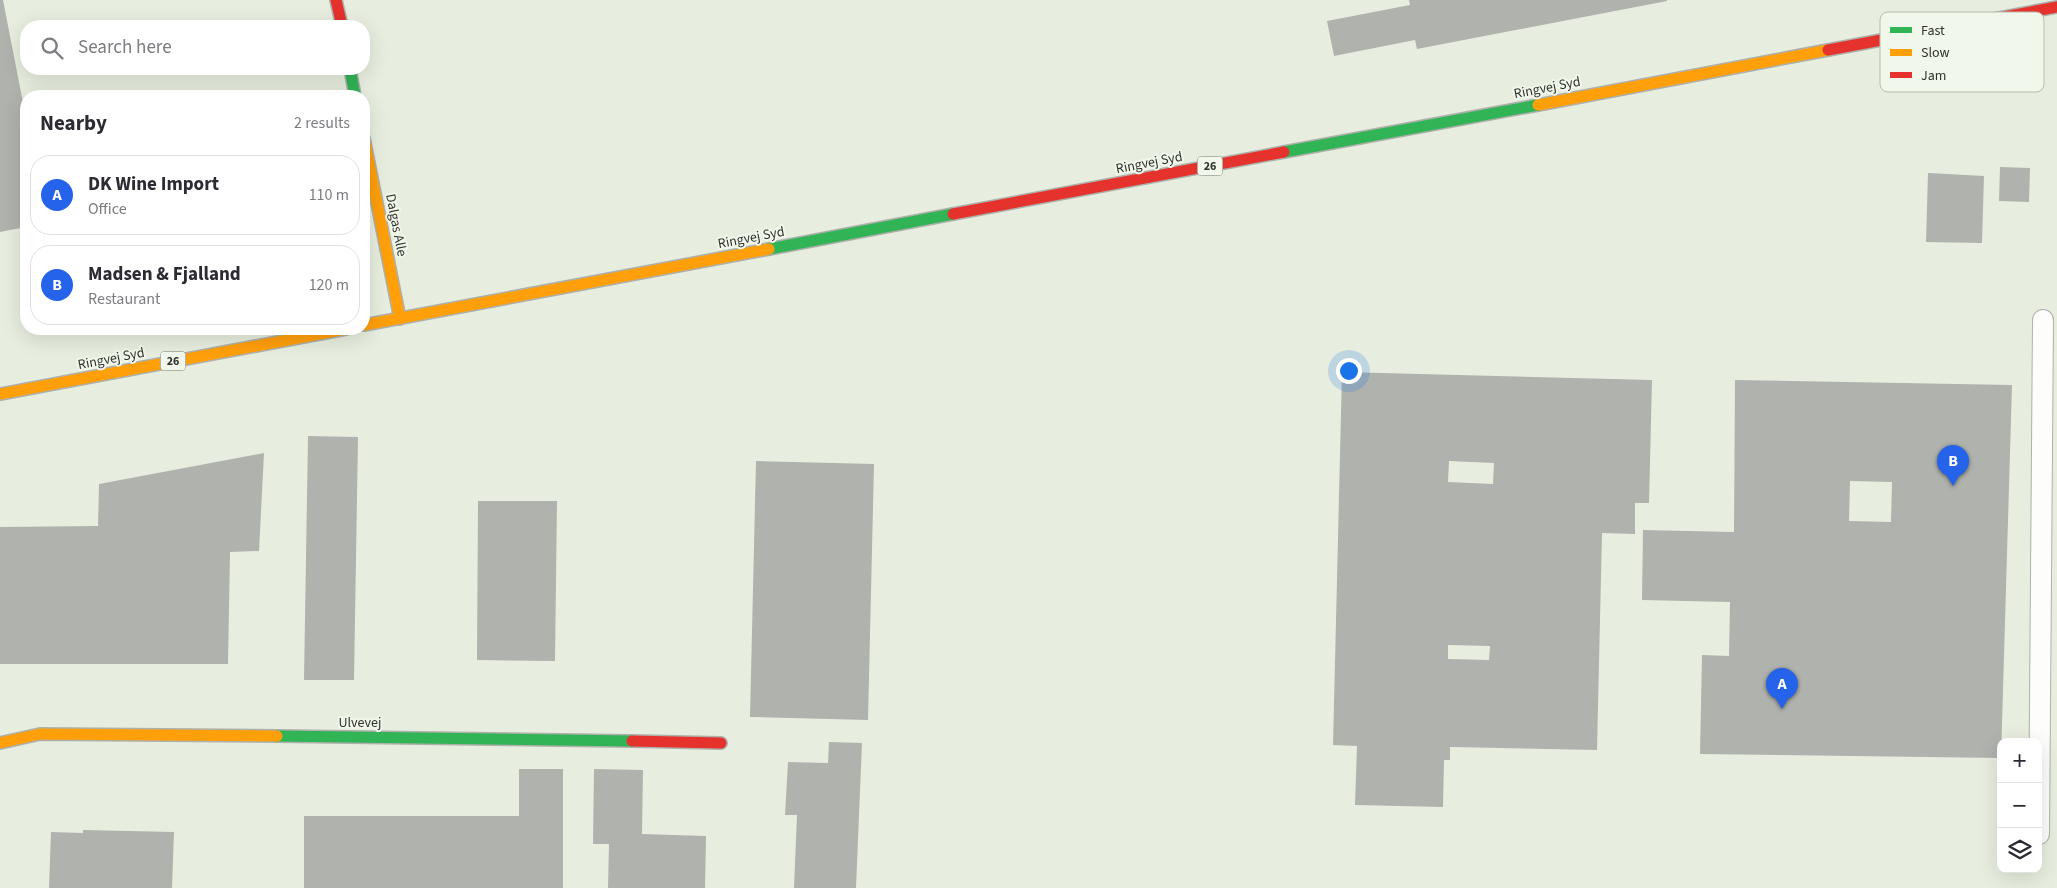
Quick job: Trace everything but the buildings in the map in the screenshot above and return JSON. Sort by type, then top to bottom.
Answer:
[{"type":"main road","points":[[336,0],[341,20]]},
{"type":"main road","name":"Ringvej Syd","points":[[2030,12],[2057,7]]},
{"type":"main road","name":"Ringvej Syd","points":[[370,324],[1880,40]]},
{"type":"main road","points":[[351,75],[355,90]]},
{"type":"main road","name":"Dalgas Alle","points":[[370,168],[400,318]]},
{"type":"main road","name":"Ringvej Syd","points":[[0,394],[314,335]]},
{"type":"main road","name":"Ulvevej","points":[[0,743],[40,734],[389,737],[721,743]]},
{"type":"lane","points":[[2039,828],[2043,320]]},
{"type":"shaded area","points":[[0,0],[2057,0],[2057,888],[0,888]]},
{"type":"traffic: fast","points":[[351,75],[354,90]]},
{"type":"traffic: fast","points":[[1284,152],[1538,105]]},
{"type":"traffic: fast","points":[[769,249],[953,214]]},
{"type":"traffic: fast","points":[[277,736],[632,741]]},
{"type":"traffic: slow","points":[[1538,105],[1828,50]]},
{"type":"traffic: slow","points":[[370,168],[400,319]]},
{"type":"traffic: slow","points":[[370,324],[769,249]]},
{"type":"traffic: slow","points":[[0,394],[314,335]]},
{"type":"traffic: slow","points":[[0,743],[40,734],[277,736]]},
{"type":"traffic: jam","points":[[336,0],[341,20]]},
{"type":"traffic: jam","points":[[2030,12],[2057,7]]},
{"type":"traffic: jam","points":[[1828,50],[1880,40]]},
{"type":"traffic: jam","points":[[953,214],[1284,152]]},
{"type":"traffic: jam","points":[[632,741],[721,743]]},
{"type":"place","name":"Madsen & Fjalland","points":[[1953,486]]},
{"type":"place","name":"DK Wine Import","points":[[1782,709]]}]
